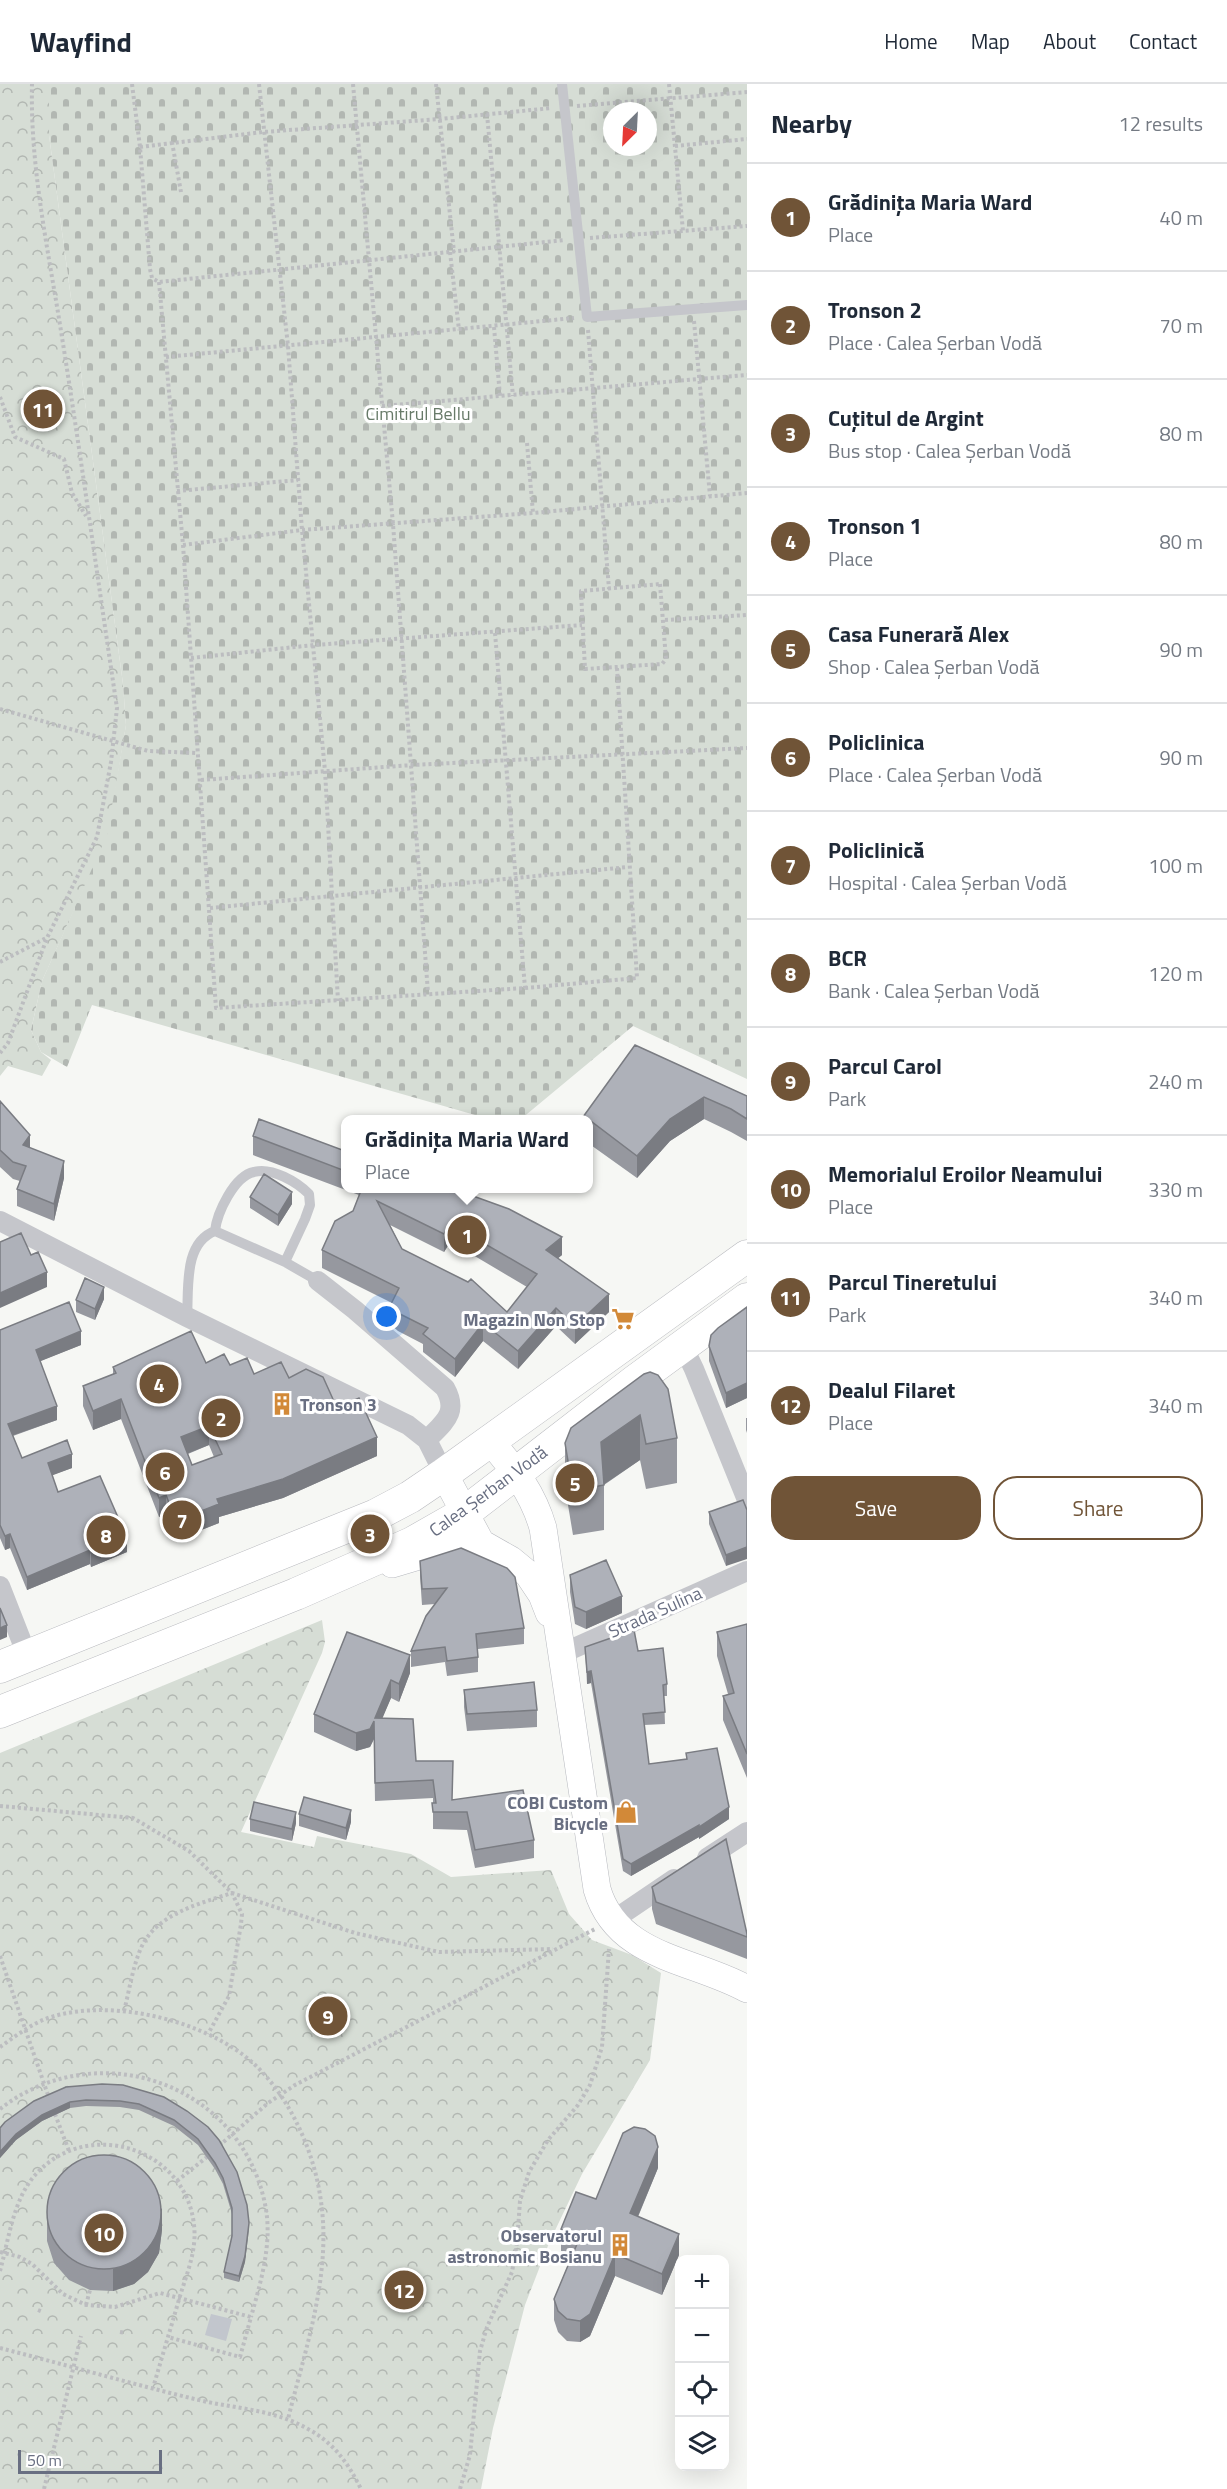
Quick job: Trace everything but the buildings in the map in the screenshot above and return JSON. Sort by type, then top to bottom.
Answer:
[{"type":"main road","points":[[14,1661],[376,1515],[410,1497],[491,1442],[747,1256]]},
{"type":"main road","name":"Calea Șerban Vodă","points":[[0,1712],[296,1594],[412,1543],[463,1514],[747,1299]]},
{"type":"street","points":[[0,1221],[187,1317],[389,1415],[427,1440],[463,1514],[481,1543],[511,1560],[528,1574],[542,1595],[563,1653]]},
{"type":"street","points":[[318,1281],[445,1388],[451,1399],[451,1409],[446,1420],[427,1440]]},
{"type":"street","points":[[683,1346],[747,1500]]},
{"type":"street","points":[[491,1442],[517,1473],[533,1498],[543,1528],[597,1889],[601,1902],[612,1921],[629,1938],[640,1945],[747,1989]]},
{"type":"street","points":[[511,1560],[531,1554],[541,1539],[543,1528]]},
{"type":"street","points":[[296,1594],[459,1544],[481,1543]]},
{"type":"street","name":"Strada Sulina","points":[[563,1653],[747,1571]]},
{"type":"street","points":[[0,1586],[14,1661]]},
{"type":"street","points":[[612,1921],[747,1832]]},
{"type":"lane","points":[[562,84],[587,317],[747,305]]},
{"type":"lane","points":[[215,1231],[216,1218],[222,1204],[239,1182],[253,1172],[266,1172],[284,1178],[301,1186],[309,1194],[310,1204],[285,1262]]},
{"type":"lane","points":[[187,1317],[193,1253],[198,1241],[215,1231],[285,1262],[318,1281]]},
{"type":"path","points":[[0,1053],[8,1043],[47,938],[97,837],[114,741],[117,708],[31,128],[32,84]]},
{"type":"path","points":[[132,84],[140,147],[150,269],[152,278],[159,282],[499,246],[747,226]]},
{"type":"path","points":[[259,84],[288,346],[302,530],[325,771],[338,1001]]},
{"type":"path","points":[[353,84],[413,765],[419,888],[428,993]]},
{"type":"path","points":[[436,84],[459,330]]},
{"type":"path","points":[[669,84],[683,231]]},
{"type":"path","points":[[140,147],[263,132],[747,92]]},
{"type":"path","points":[[487,114],[513,396]]},
{"type":"path","points":[[675,146],[747,139]]},
{"type":"path","points":[[172,142],[181,192]]},
{"type":"path","points":[[159,282],[183,545],[216,1008],[525,988],[637,978],[628,867],[617,668]]},
{"type":"path","points":[[693,309],[710,496]]},
{"type":"path","points":[[166,357],[587,317],[609,589]]},
{"type":"path","points":[[494,327],[500,396]]},
{"type":"path","points":[[382,406],[592,390],[747,375]]},
{"type":"path","points":[[0,397],[15,437],[64,459],[72,493],[88,519]]},
{"type":"path","points":[[526,443],[533,513]]},
{"type":"path","points":[[177,491],[298,480]]},
{"type":"path","points":[[183,545],[302,530],[533,513],[747,493]]},
{"type":"path","points":[[660,584],[665,620],[666,659],[662,664],[585,669],[581,591],[609,589],[660,584]]},
{"type":"path","points":[[665,620],[747,615]]},
{"type":"path","points":[[190,658],[314,645],[582,625]]},
{"type":"path","points":[[495,633],[525,988]]},
{"type":"path","points":[[0,709],[148,751],[197,753]]},
{"type":"path","points":[[201,780],[413,765],[747,748]]},
{"type":"path","points":[[210,908],[628,867]]},
{"type":"path","points":[[0,962],[47,938]]},
{"type":"path","points":[[0,1806],[133,1818],[189,1851],[232,1893],[242,1914],[229,1996],[208,2034]]},
{"type":"path","points":[[124,2011],[139,1951],[156,1926],[189,1907],[232,1893],[356,1933],[440,1952],[553,1949]]},
{"type":"path","points":[[219,2146],[279,2095],[553,1949],[612,1921],[602,2047],[590,2085],[578,2105],[548,2140],[529,2172],[520,2201],[512,2272],[487,2327],[480,2351],[470,2455],[460,2489]]},
{"type":"path","points":[[0,1956],[50,2099]]},
{"type":"path","points":[[0,2047],[26,2028],[50,2017],[85,2010],[124,2011],[166,2019],[208,2034],[242,2054],[267,2078],[279,2095],[303,2140],[313,2165],[320,2193],[323,2220],[321,2281],[288,2419]]},
{"type":"path","points":[[0,2109],[44,2083],[74,2074],[122,2073],[147,2078],[173,2088],[202,2105],[233,2135],[252,2165],[261,2187],[268,2221],[264,2266],[240,2357],[168,2337]]},
{"type":"path","points":[[56,2114],[69,2151]]},
{"type":"path","points":[[0,2271],[2,2252],[19,2203],[26,2188],[45,2166],[69,2151],[97,2144],[131,2148],[157,2161],[177,2181],[190,2207],[195,2235],[192,2258],[153,2388]]},
{"type":"path","points":[[177,2181],[207,2157]]},
{"type":"path","points":[[2,2252],[32,2264],[63,2294],[86,2305],[115,2307],[160,2293],[251,2317]]},
{"type":"path","points":[[86,2305],[90,2290]]},
{"type":"path","points":[[44,2489],[81,2336]]},
{"type":"path","points":[[0,2348],[153,2388],[288,2419],[318,2436],[342,2456],[361,2489]]},
{"type":"green space","points":[[0,84],[49,84],[49,135],[123,684],[126,725],[108,835],[42,981],[31,1030],[41,1052],[51,1060],[42,1076],[8,1066],[0,1076]]},
{"type":"green space","name":"Cimitirul Bellu","points":[[49,84],[747,84],[747,1079],[633,1026],[526,1115],[475,1115],[92,1005],[67,1067],[41,1052],[31,1030],[42,981],[107,835],[126,725],[123,684],[49,135]]},
{"type":"green space","points":[[322,1620],[325,1642],[322,1653],[241,1832],[314,1847],[317,1836],[411,1854],[451,1877],[551,1870],[569,1914],[592,1940],[632,1955],[661,1973],[650,2060],[582,2174],[549,2243],[525,2305],[493,2428],[481,2489],[0,2489],[0,1753]]},
{"type":"shaded area","points":[[211,2314],[232,2319],[226,2341],[205,2335]]},
{"type":"place","name":"Parcul Tineretului","points":[[43,409]]},
{"type":"place","name":"Grădinița Maria Ward","points":[[467,1235]]},
{"type":"place","name":"Magazin Non Stop","points":[[623,1319]]},
{"type":"place","name":"Tronson 1","points":[[159,1384]]},
{"type":"place","name":"Tronson 3","points":[[282,1404]]},
{"type":"place","name":"Tronson 2","points":[[221,1418]]},
{"type":"place","name":"Policlinica","points":[[165,1472]]},
{"type":"place","name":"Casa Funerară Alex","points":[[575,1483]]},
{"type":"place","name":"Policlinică","points":[[182,1520]]},
{"type":"place","name":"Cuțitul de Argint","points":[[370,1534]]},
{"type":"place","name":"BCR","points":[[106,1535]]},
{"type":"place","name":"COBI Custom Bicycle","points":[[626,1812]]},
{"type":"place","name":"Parcul Carol","points":[[328,2016]]},
{"type":"place","name":"Memorialul Eroilor Neamului","points":[[104,2233]]},
{"type":"place","name":"Observatorul astronomic Bosianu","points":[[620,2245]]},
{"type":"place","name":"Dealul Filaret","points":[[404,2290]]}]
